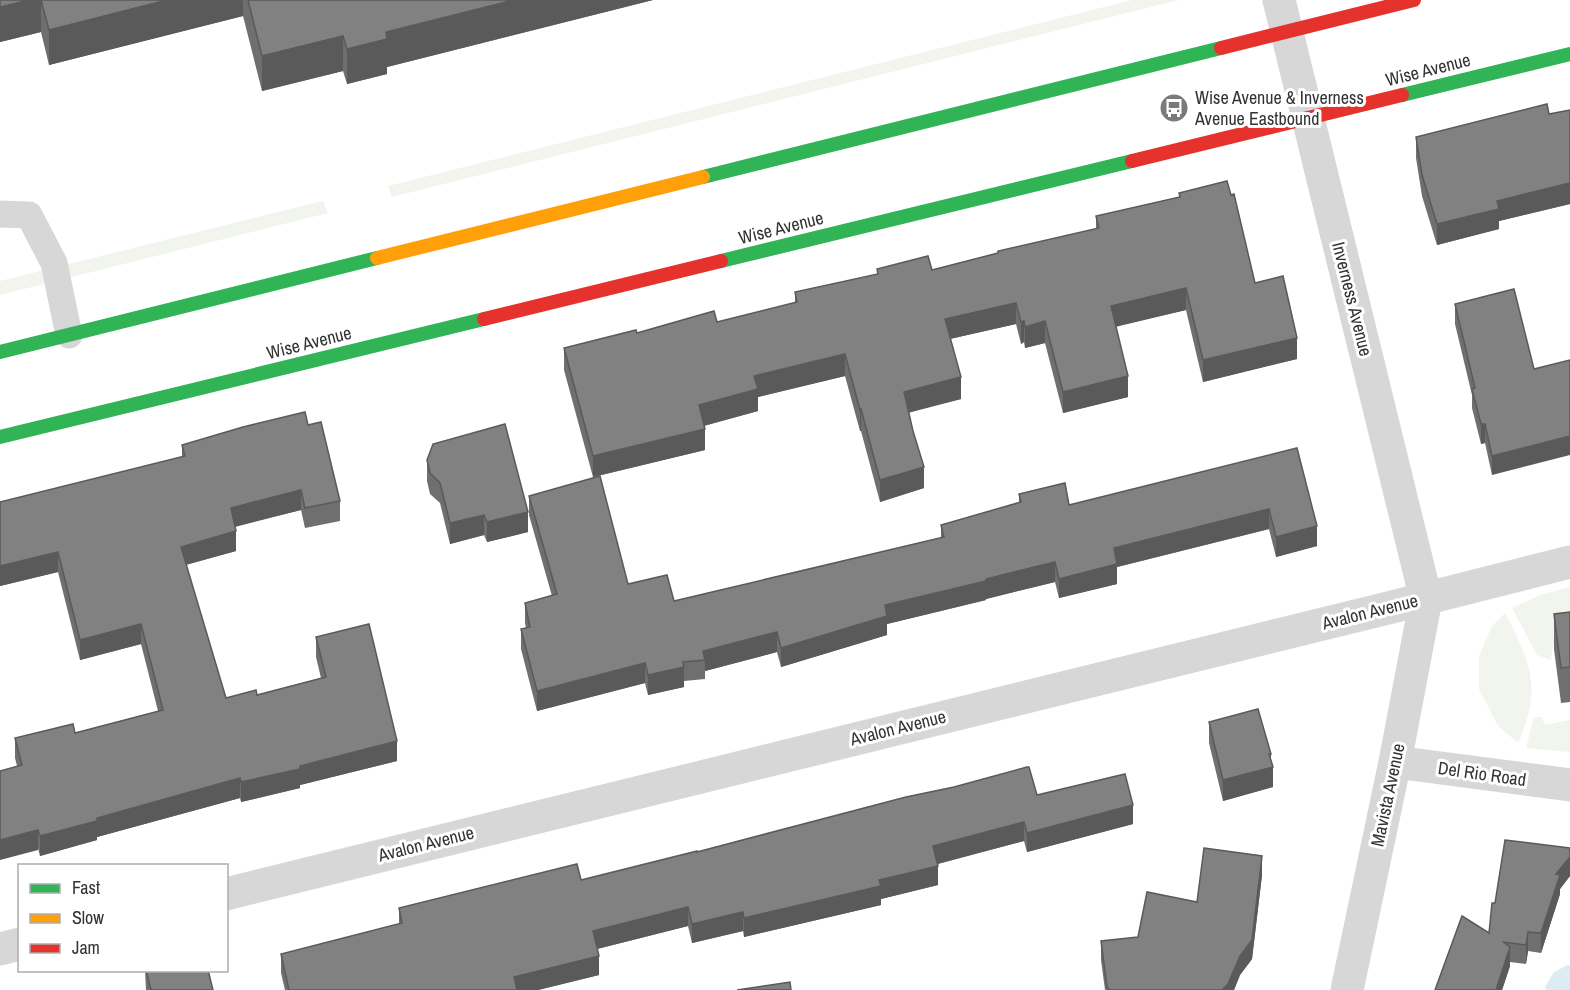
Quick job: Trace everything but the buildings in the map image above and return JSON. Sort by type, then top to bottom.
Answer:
[{"type":"street","name":"Inverness Avenue","points":[[1279,0],[1426,599]]},
{"type":"street","points":[[0,352],[1414,0]]},
{"type":"street","name":"Wise Avenue","points":[[0,437],[1570,54]]},
{"type":"street","name":"Avalon Avenue","points":[[228,894],[1570,562]]},
{"type":"street","name":"Mavista Avenue","points":[[1347,990],[1395,762],[1426,599]]},
{"type":"street","name":"Del Rio Road","points":[[1395,762],[1570,785]]},
{"type":"street","points":[[0,949],[18,944]]},
{"type":"lane","points":[[0,214],[29,215],[54,263],[69,335]]},
{"type":"shaded area","points":[[1132,0],[1179,0],[392,197],[388,186]]},
{"type":"shaded area","points":[[323,201],[328,213],[0,295],[0,281]]},
{"type":"shaded area","points":[[1570,587],[1570,643],[1553,645],[1551,660],[1537,655],[1512,608],[1540,595]]},
{"type":"shaded area","points":[[1505,613],[1522,648],[1530,672],[1531,698],[1528,715],[1518,743],[1498,726],[1479,689],[1479,656],[1492,626]]},
{"type":"shaded area","points":[[1534,717],[1541,717],[1545,725],[1570,720],[1570,752],[1526,748]]},
{"type":"shaded area","points":[[1570,965],[1570,990],[1546,990],[1545,987],[1554,972]]},
{"type":"traffic: fast","points":[[703,177],[1221,48]]},
{"type":"traffic: fast","points":[[1402,95],[1570,54]]},
{"type":"traffic: fast","points":[[721,261],[1132,161]]},
{"type":"traffic: fast","points":[[0,352],[377,258]]},
{"type":"traffic: fast","points":[[0,437],[484,319]]},
{"type":"traffic: slow","points":[[377,258],[703,177]]},
{"type":"traffic: jam","points":[[1221,48],[1414,0]]},
{"type":"traffic: jam","points":[[1132,161],[1402,95]]},
{"type":"traffic: jam","points":[[484,319],[721,261]]},
{"type":"place","name":"Wise Avenue & Inverness Avenue Eastbound","points":[[1174,108]]}]
